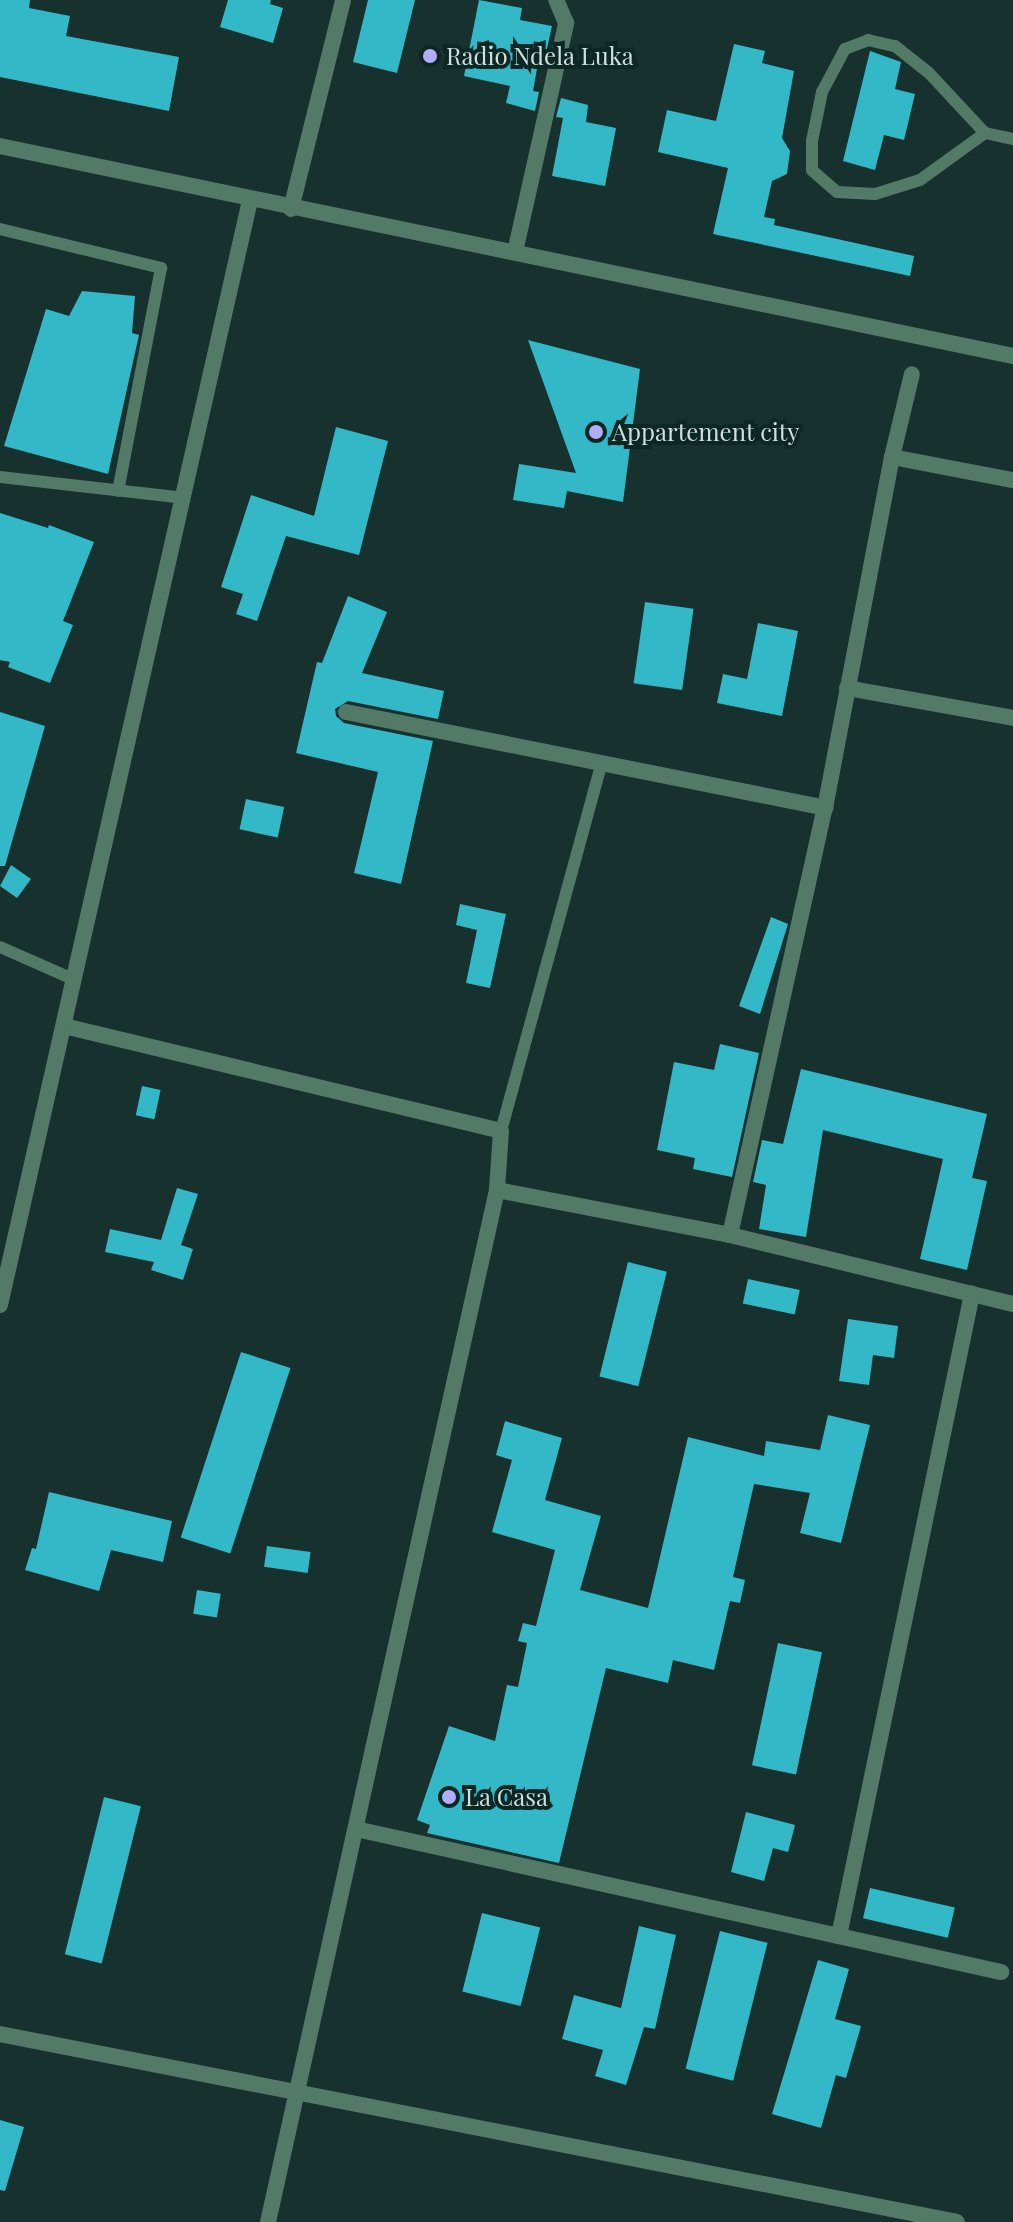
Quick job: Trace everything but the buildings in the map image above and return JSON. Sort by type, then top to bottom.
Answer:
[{"type":"street","points":[[291,209],[343,0]]},
{"type":"street","points":[[515,252],[566,23],[556,0]]},
{"type":"street","points":[[0,146],[291,209],[515,252],[1013,356]]},
{"type":"street","points":[[0,1305],[250,200]]},
{"type":"street","points":[[730,1235],[825,808],[892,457],[912,374]]},
{"type":"street","points":[[892,457],[1013,480]]},
{"type":"street","points":[[847,688],[1013,718]]},
{"type":"street","points":[[346,712],[601,766],[825,808]]},
{"type":"street","points":[[64,1026],[501,1131],[497,1190],[268,2222]]},
{"type":"street","points":[[497,1190],[730,1235],[1013,1304]]},
{"type":"street","points":[[839,1936],[972,1294]]},
{"type":"street","points":[[356,1829],[1001,1972]]},
{"type":"street","points":[[0,2034],[957,2222]]},
{"type":"lane","points":[[985,133],[920,180],[875,194],[837,192],[812,170],[812,141],[822,92],[845,49],[868,40],[895,46],[929,73],[985,133],[1013,139]]},
{"type":"lane","points":[[0,229],[161,268],[118,491]]},
{"type":"lane","points":[[0,477],[183,498]]},
{"type":"lane","points":[[501,1131],[601,766]]},
{"type":"lane","points":[[0,947],[73,979]]},
{"type":"place","name":"Radio Ndela Luka","points":[[430,56]]},
{"type":"place","name":"Appartement city","points":[[596,432]]},
{"type":"place","name":"La Casa","points":[[449,1797]]}]
